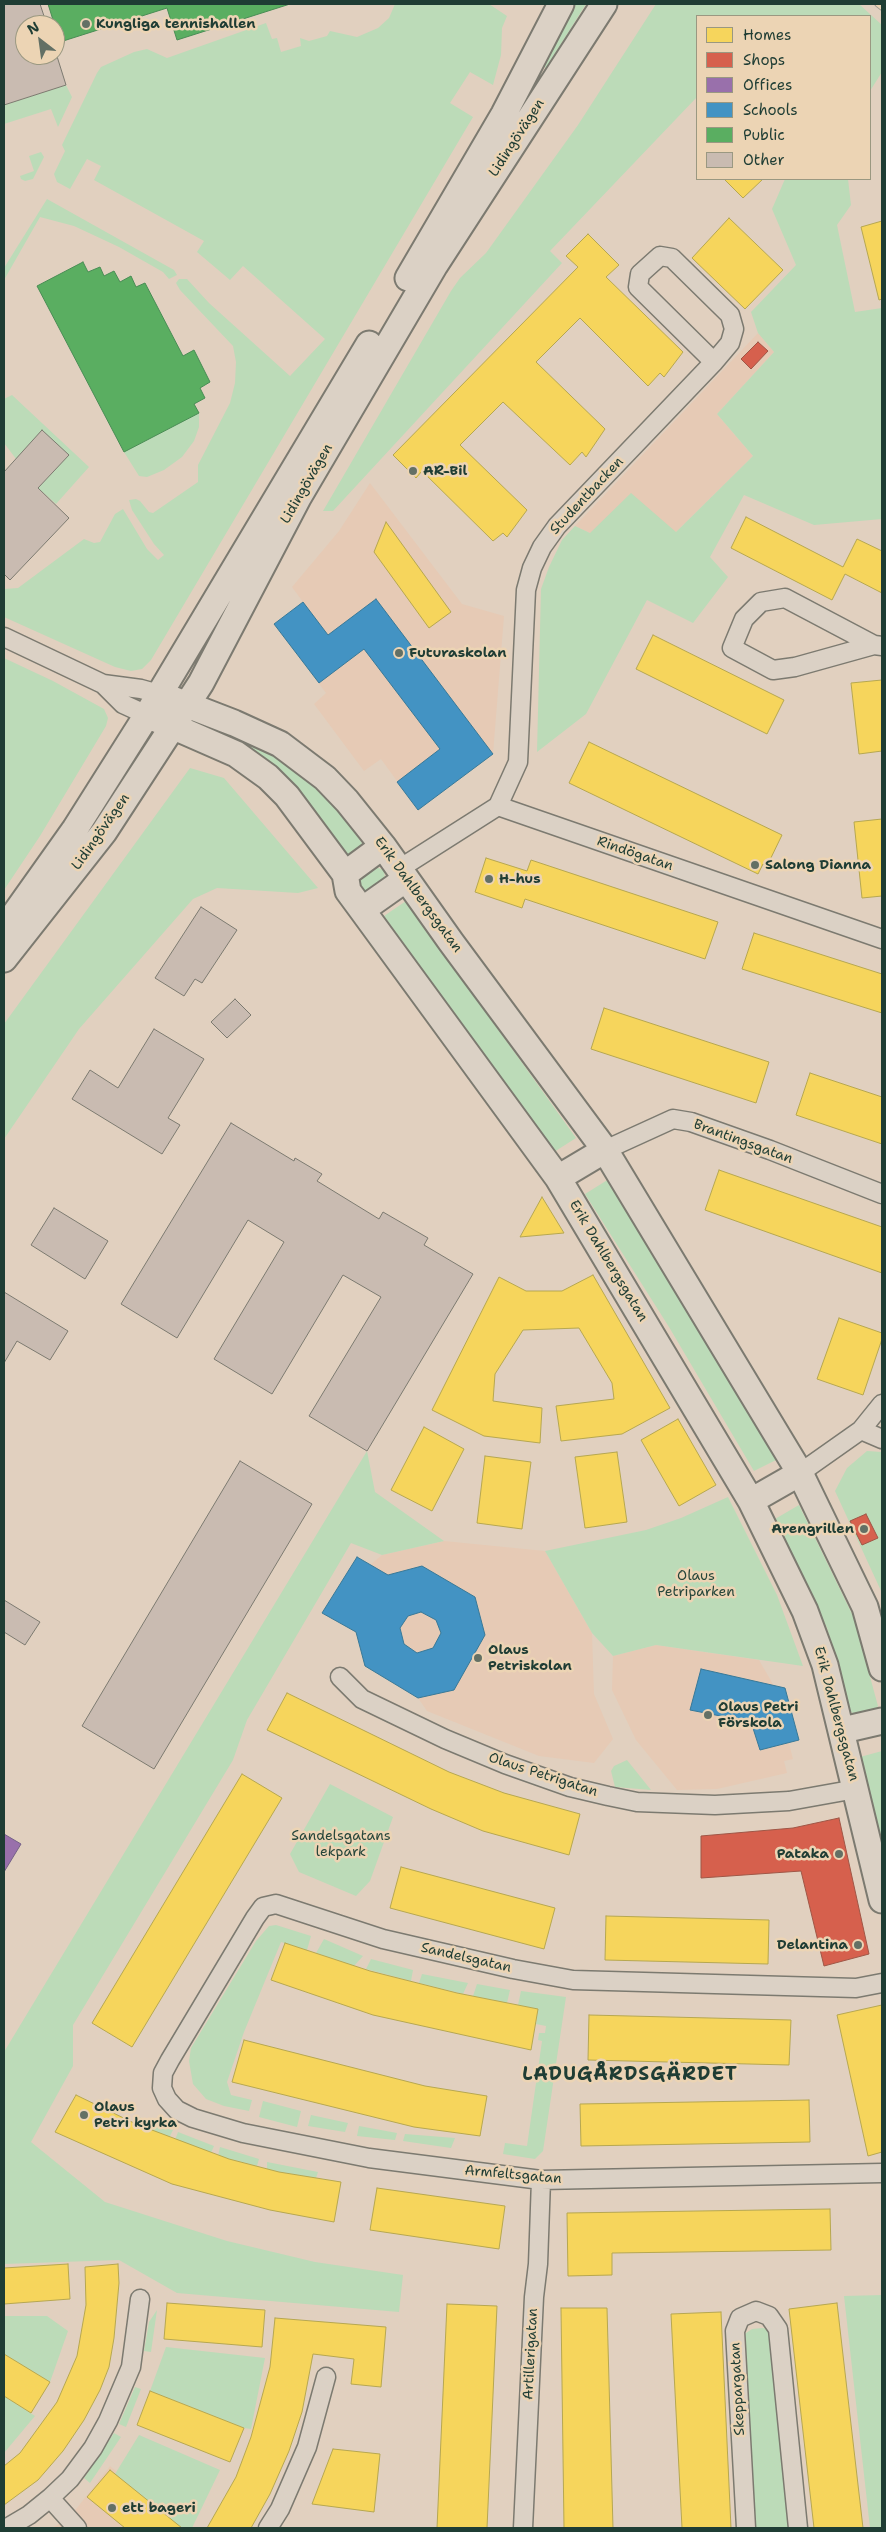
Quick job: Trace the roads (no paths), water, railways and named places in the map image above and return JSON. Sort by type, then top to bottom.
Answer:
[{"type":"street","name":"Lidingövägen","points":[[4,929],[74,829],[153,704],[504,114],[561,4]]},
{"type":"street","name":"Lidingövägen","points":[[4,959],[104,832],[174,726],[230,632],[298,498],[431,273],[604,4]]},
{"type":"street","name":"Studentbacken","points":[[498,806],[518,762],[526,590],[532,568],[542,548],[557,526],[714,362],[730,343],[734,330],[730,315],[672,258],[660,256],[640,274],[638,288],[714,362]]},
{"type":"street","points":[[785,598],[878,645],[795,667],[773,670],[732,648],[744,619],[761,602],[785,598]]},
{"type":"street","points":[[4,637],[103,684],[141,688],[153,704]]},
{"type":"street","points":[[103,684],[123,704],[153,704]]},
{"type":"street","name":"Erik Dahlbergsgatan","points":[[153,704],[187,705],[280,744],[325,778],[348,801],[384,846],[605,1150],[800,1472],[865,1607],[882,1668]]},
{"type":"street","name":"Erik Dahlbergsgatan","points":[[153,704],[174,726],[236,754],[268,776],[304,818],[345,874],[348,890],[362,910],[558,1178],[752,1501],[805,1611],[826,1665],[882,1900]]},
{"type":"street","points":[[362,910],[403,874],[498,806]]},
{"type":"street","name":"Rindögatan","points":[[498,806],[882,939]]},
{"type":"street","points":[[345,874],[384,846]]},
{"type":"street","name":"Brantingsgatan","points":[[605,1150],[673,1119],[691,1122],[744,1141],[882,1194]]},
{"type":"street","points":[[558,1178],[605,1150]]},
{"type":"street","points":[[752,1501],[800,1472],[861,1430],[882,1404]]},
{"type":"street","points":[[861,1430],[882,1439]]},
{"type":"street","name":"Olaus Petrigatan","points":[[340,1676],[362,1699],[445,1740],[570,1787],[615,1798],[637,1802],[714,1805],[789,1801],[856,1789]]},
{"type":"street","points":[[843,1730],[882,1721]]},
{"type":"street","name":"Sandelsgatan","points":[[162,2088],[163,2073],[170,2060],[255,1918],[263,1908],[276,1904],[384,1939],[513,1969],[573,1980],[856,1988],[882,1983]]},
{"type":"street","name":"Armfeltsgatan","points":[[162,2088],[167,2099],[177,2110],[193,2118],[243,2134],[369,2158],[540,2180],[882,2173]]},
{"type":"street","name":"Artillerigatan","points":[[523,2528],[534,2296],[538,2264],[540,2180]]},
{"type":"street","points":[[7,2528],[29,2515],[50,2498],[70,2479],[93,2448],[120,2394],[131,2367],[140,2299]]},
{"type":"street","name":"Skeppargatan","points":[[746,2528],[735,2331],[740,2318],[756,2310],[769,2316],[778,2329],[798,2528]]},
{"type":"street","points":[[268,2528],[280,2509],[307,2447],[326,2377]]},
{"type":"street","points":[[50,2498],[77,2528]]},
{"type":"railway","points":[[877,4],[882,8]]},
{"type":"place","name":"Kungliga tennishallen","points":[[86,24]]},
{"type":"place","name":"AR-Bil","points":[[413,471]]},
{"type":"place","name":"Futuraskolan","points":[[399,653]]},
{"type":"place","name":"Salong Dianna","points":[[755,865]]},
{"type":"place","name":"H-hus","points":[[489,879]]},
{"type":"place","name":"Arengrillen","points":[[864,1529]]},
{"type":"place","name":"Olaus Petriskolan","points":[[478,1658]]},
{"type":"place","name":"Olaus Petri Förskola","points":[[708,1715]]},
{"type":"place","name":"Pataka","points":[[839,1854]]},
{"type":"place","name":"Delantina","points":[[858,1945]]},
{"type":"place","name":"Olaus Petri kyrka","points":[[84,2115]]},
{"type":"place","name":"ett bageri","points":[[112,2508]]},
{"type":"district","name":"LADUGÅRDSGÄRDET","points":[[630,2075]]},
{"type":"park label","name":"Olaus Petriparken","points":[[696,1584]]},
{"type":"park label","name":"Sandelsgatans lekpark","points":[[341,1844]]}]
